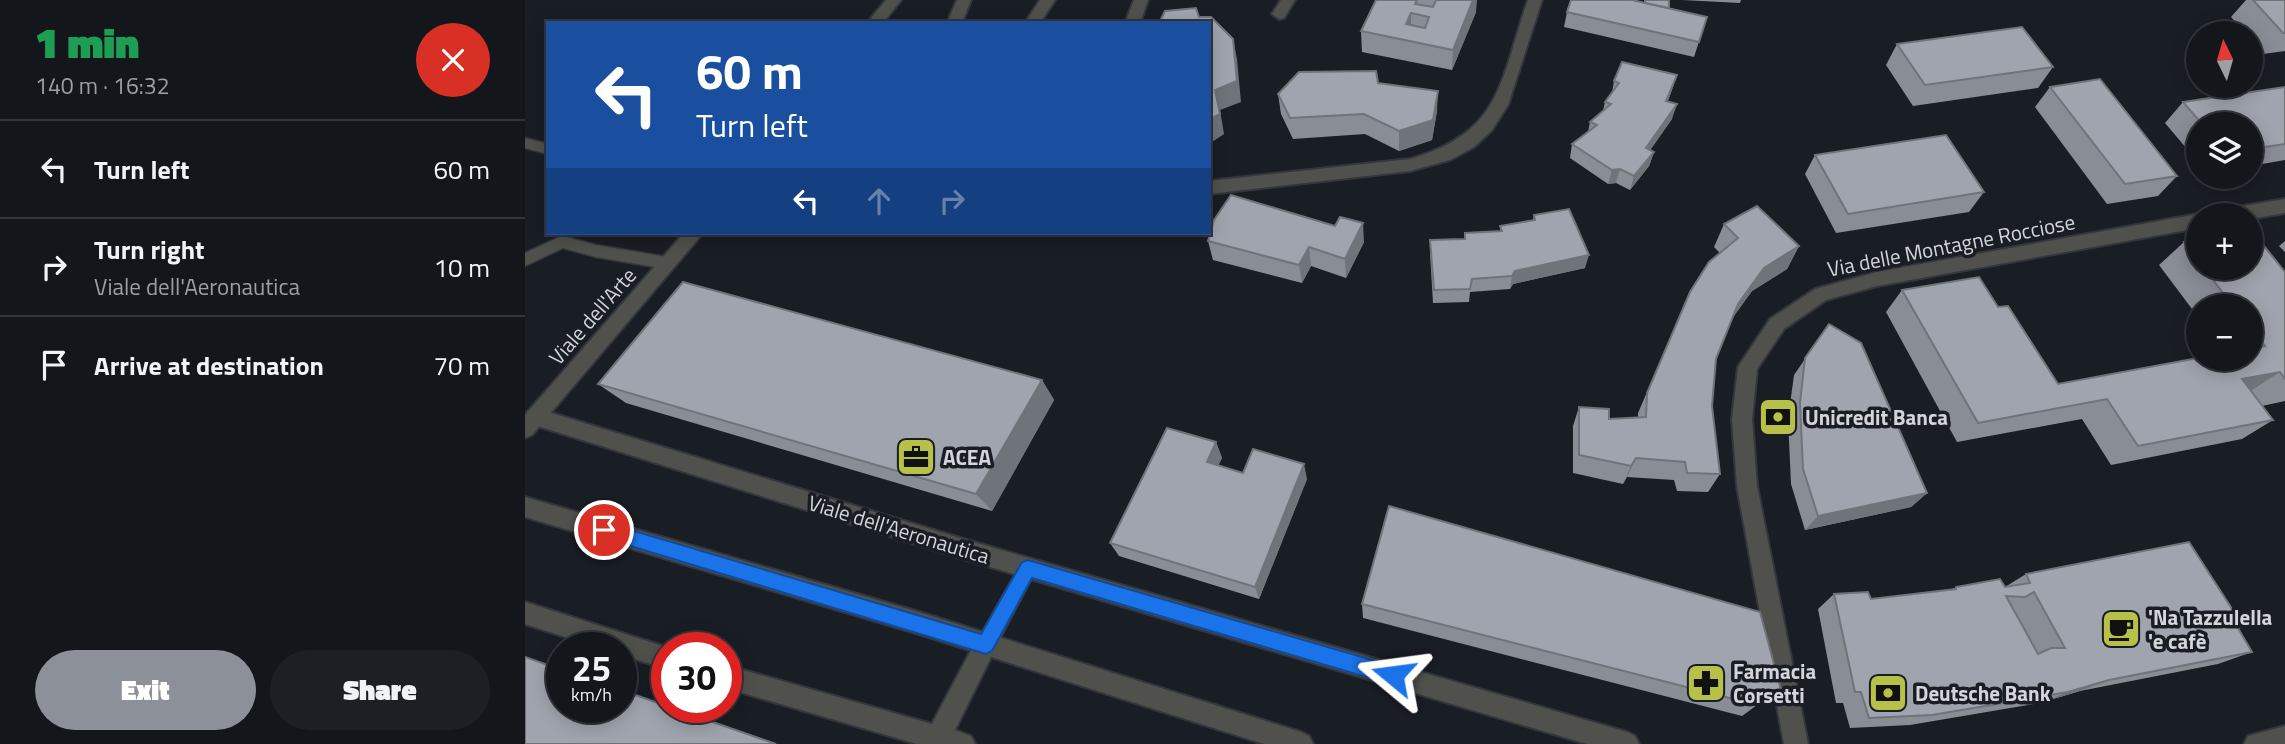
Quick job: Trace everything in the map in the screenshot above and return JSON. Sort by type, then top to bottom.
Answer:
[{"type":"street","points":[[876,21],[894,0]]},
{"type":"street","points":[[955,21],[964,0]]},
{"type":"street","points":[[1033,21],[1048,0]]},
{"type":"street","points":[[1133,21],[1141,0]]},
{"type":"street","points":[[1279,14],[1288,0]]},
{"type":"street","points":[[1211,187],[1410,165],[1439,158],[1469,143],[1489,125],[1500,109],[1533,0]]},
{"type":"street","points":[[2263,210],[2285,206]]},
{"type":"street","name":"Via delle Montagne Rocciose","points":[[1796,744],[1747,485],[1742,419],[1748,367],[1777,324],[1821,294],[1877,279],[2186,223]]},
{"type":"street","name":"Viale dell'Arte","points":[[530,423],[692,235]]},
{"type":"street","name":"Viale dell'Aeronautica","points":[[530,423],[1627,744]]},
{"type":"street","points":[[525,507],[986,645],[1301,744]]},
{"type":"street","points":[[525,613],[651,653]]},
{"type":"street","points":[[937,740],[986,645]]},
{"type":"street","points":[[742,681],[937,740],[963,744]]},
{"type":"street","points":[[2256,744],[2285,738]]},
{"type":"lane","points":[[525,144],[546,149]]},
{"type":"lane","points":[[525,260],[565,237],[596,251],[667,263]]},
{"type":"lane","points":[[986,645],[1028,568]]},
{"type":"building","points":[[1376,0],[1417,0],[1415,4],[1433,7],[1436,0],[1473,0],[1453,50],[1361,31]],"holes":[[[1411,13],[1429,17],[1425,28],[1406,24]]]},
{"type":"building","points":[[1571,0],[1632,0],[1707,17],[1699,42],[1567,12]]},
{"type":"building","points":[[1645,0],[1669,0],[1669,8],[1645,3]]},
{"type":"building","points":[[2253,0],[2285,0],[2285,33],[2283,33]]},
{"type":"building","points":[[1196,8],[1199,17],[1211,17],[1233,39],[1237,81],[1215,90],[1220,114],[1211,119],[1211,21],[1160,21],[1165,11]]},
{"type":"building","points":[[2022,27],[2053,67],[1925,85],[1897,44]]},
{"type":"building","points":[[1622,62],[1677,75],[1666,101],[1677,104],[1646,148],[1654,152],[1634,176],[1620,169],[1612,170],[1572,144],[1597,125],[1590,122],[1611,104],[1605,102],[1619,83],[1614,81]]},
{"type":"building","points":[[1376,71],[1378,83],[1438,91],[1433,120],[1399,131],[1364,114],[1290,118],[1278,94],[1299,72]]},
{"type":"building","points":[[2100,79],[2177,176],[2125,184],[2050,87]]},
{"type":"building","points":[[2285,87],[2285,144],[2263,147],[2263,112],[2192,112],[2183,102],[2210,98],[2263,98],[2263,90]]},
{"type":"building","points":[[1946,135],[1984,192],[1848,214],[1815,155]]},
{"type":"building","points":[[1231,195],[1335,226],[1340,217],[1363,223],[1345,259],[1309,247],[1299,265],[1208,241],[1214,220]]},
{"type":"building","points":[[1757,206],[1799,246],[1764,268],[1738,304],[1716,359],[1712,406],[1720,474],[1687,473],[1685,462],[1636,458],[1631,466],[1579,455],[1579,407],[1609,409],[1609,419],[1646,417],[1647,393],[1690,292],[1709,262],[1738,238],[1724,224]]},
{"type":"building","points":[[1569,209],[1589,255],[1515,271],[1512,276],[1472,279],[1470,289],[1434,290],[1430,240],[1465,239],[1465,233],[1502,231],[1500,226],[1535,220],[1534,215]]},
{"type":"building","points":[[2263,245],[2285,272],[2285,379],[2280,372],[2242,379],[2273,420],[2138,446],[2107,399],[1978,423],[1902,290],[1979,277],[1998,307],[2008,306],[2058,384],[2186,360],[2186,371],[2263,371],[2263,294],[2224,294],[2213,280],[2263,280]]},
{"type":"building","name":"ACEA","points":[[683,282],[1042,380],[976,494],[598,384]]},
{"type":"building","points":[[1829,324],[1861,343],[1927,493],[1818,516],[1803,469],[1800,403],[1805,358]]},
{"type":"building","points":[[1167,428],[1216,442],[1207,462],[1243,473],[1253,449],[1304,464],[1255,587],[1110,543]]},
{"type":"building","points":[[1389,506],[1760,612],[1781,690],[1759,690],[1757,705],[1362,604]]},
{"type":"building","points":[[2189,542],[2243,626],[2238,628],[2252,652],[2109,680],[2068,692],[1932,715],[1869,718],[1861,692],[1855,692],[1834,594],[1868,592],[1871,599],[1956,589],[2000,579],[2005,587],[2030,583],[2026,574]],"holes":[[[2034,592],[2065,648],[2051,648],[2038,654],[2006,596],[2025,597]]]},
{"type":"building","points":[[525,657],[546,664],[546,723],[637,723],[637,696],[651,700],[651,723],[716,723],[776,744],[525,744]]},
{"type":"place","name":"Unicredit Banca","points":[[1778,417]]},
{"type":"place","name":"ACEA","points":[[916,457]]},
{"type":"place","name":"'Na Tazzulella 'e cafè","points":[[2121,629]]},
{"type":"place","name":"Farmacia Corsetti","points":[[1706,683]]},
{"type":"place","name":"Deutsche Bank","points":[[1888,693]]},
{"type":"route","points":[[604,530],[986,645],[1028,568],[1393,675]]}]
